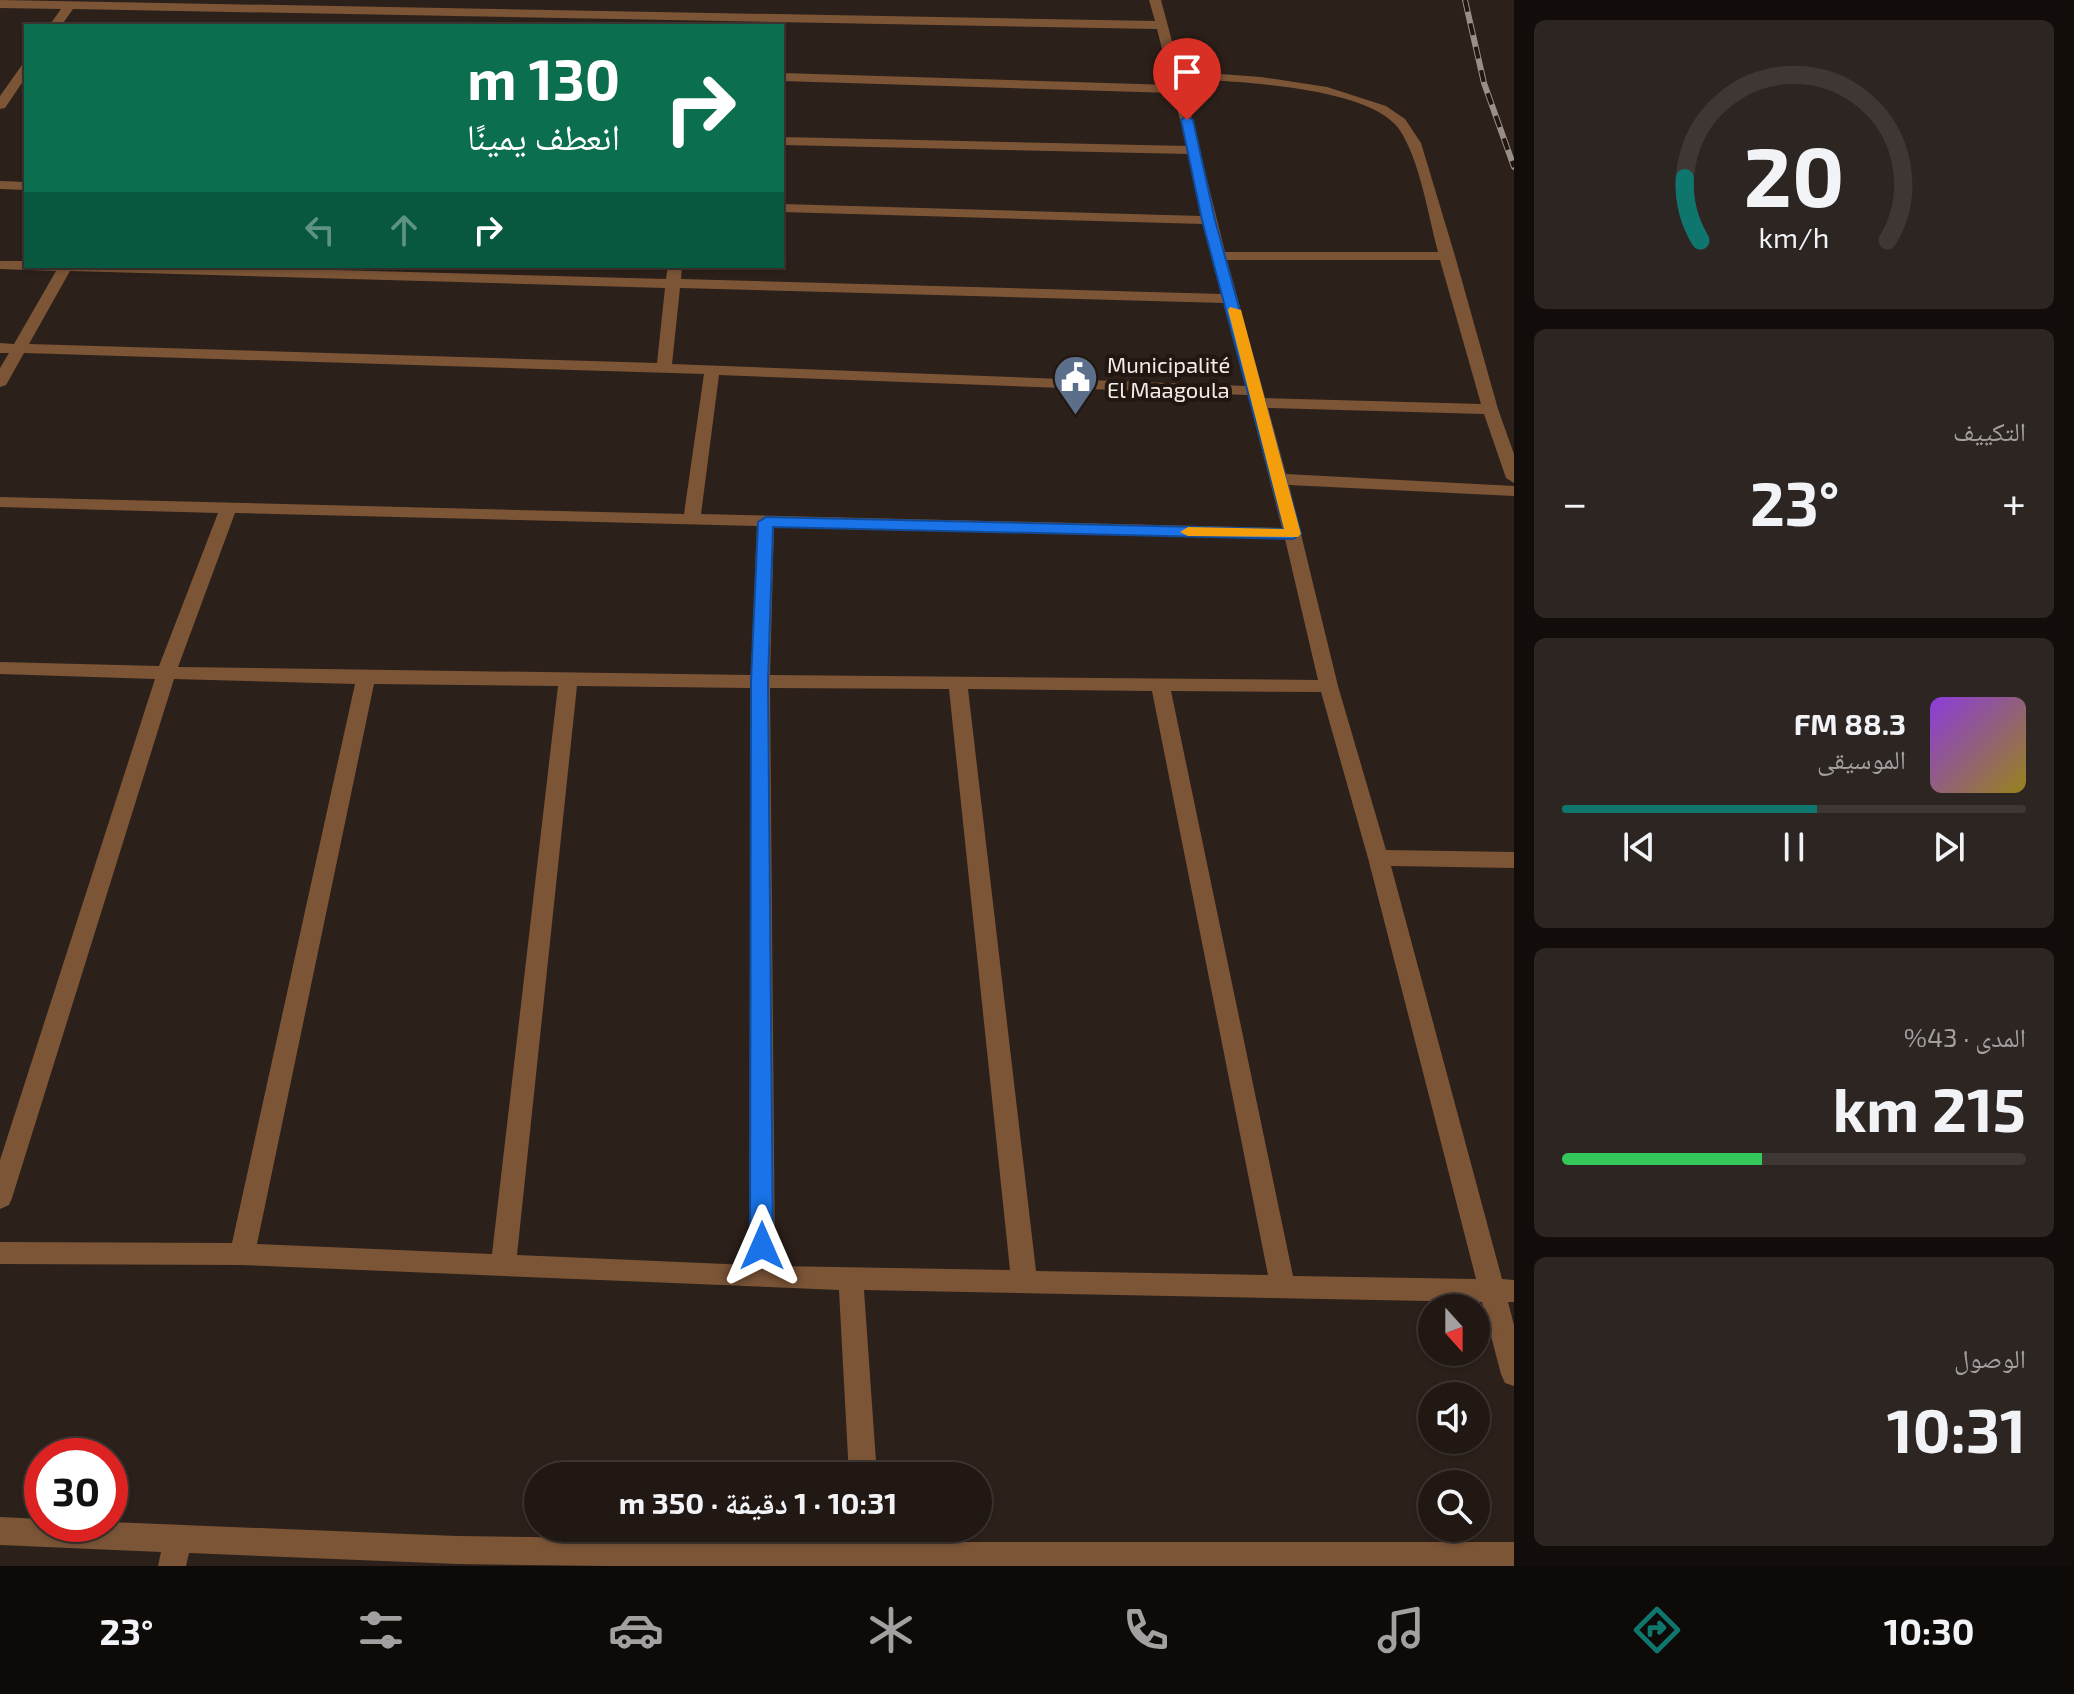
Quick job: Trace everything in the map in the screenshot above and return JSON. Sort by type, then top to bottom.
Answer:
[{"type":"street","points":[[719,19],[727,0]]},
{"type":"street","points":[[1155,0],[1195,150],[1209,220],[1293,534],[1329,686],[1502,1292],[1514,1374]]},
{"type":"street","points":[[0,4],[458,8],[589,21],[719,19],[1161,25]]},
{"type":"street","points":[[207,24],[219,4]]},
{"type":"street","points":[[56,24],[70,5]]},
{"type":"street","points":[[446,24],[458,8]]},
{"type":"street","points":[[0,105],[24,71]]},
{"type":"street","points":[[784,77],[1178,82],[1322,90],[1351,97],[1399,121],[1414,143],[1490,409],[1514,478]]},
{"type":"street","points":[[784,141],[1195,150]]},
{"type":"street","points":[[0,185],[24,186]]},
{"type":"street","points":[[784,208],[1209,220]]},
{"type":"street","points":[[1219,256],[1448,256]]},
{"type":"street","points":[[0,265],[24,266]]},
{"type":"street","points":[[0,382],[65,268]]},
{"type":"street","points":[[153,268],[674,274],[1231,299]]},
{"type":"street","points":[[664,368],[674,274]]},
{"type":"street","points":[[0,348],[664,368],[1490,409]]},
{"type":"street","points":[[692,520],[712,370]]},
{"type":"street","points":[[1279,479],[1514,491]]},
{"type":"street","points":[[0,502],[1293,534]]},
{"type":"street","points":[[0,1198],[167,671],[229,506]]},
{"type":"street","points":[[762,1277],[760,681],[766,522]]},
{"type":"street","points":[[0,668],[366,678],[1329,686]]},
{"type":"street","points":[[242,1254],[366,678]]},
{"type":"street","points":[[503,1267],[568,679]]},
{"type":"street","points":[[958,684],[1024,1280]]},
{"type":"street","points":[[1160,684],[1283,1286]]},
{"type":"street","points":[[1378,858],[1514,860]]},
{"type":"street","points":[[0,1253],[242,1254],[762,1277],[1502,1292]]},
{"type":"street","points":[[851,1279],[862,1462]]},
{"type":"street","points":[[0,1531],[178,1538],[456,1558],[758,1560],[868,1557],[1065,1562],[1363,1562],[1514,1556]]},
{"type":"street","points":[[172,1566],[178,1538]]},
{"type":"street","points":[[867,1542],[868,1557]]},
{"type":"railway","points":[[1465,0],[1484,83],[1514,167]]},
{"type":"slow traffic","points":[[1188,532],[1293,534],[1235,310]]},
{"type":"place","name":"Municipalité El Maagoula","points":[[1076,416]]},
{"type":"route","points":[[762,1246],[760,681],[766,522],[1293,534],[1209,220],[1187,120]]}]
